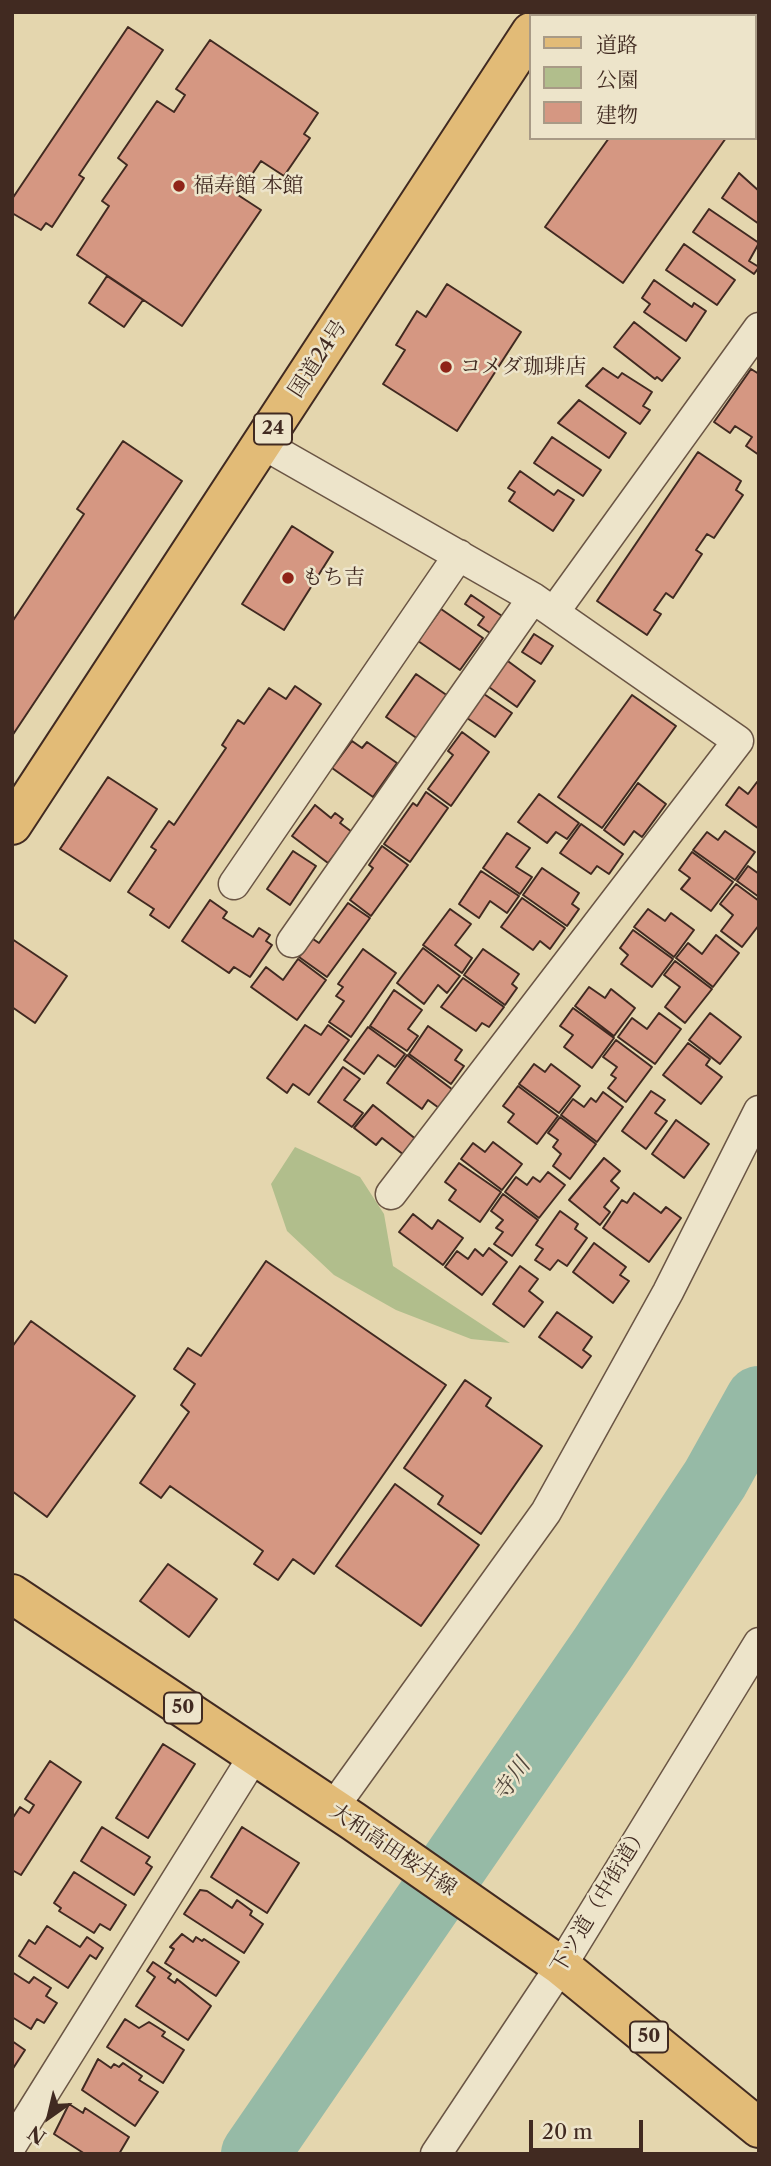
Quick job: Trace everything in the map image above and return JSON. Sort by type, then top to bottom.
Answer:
[{"type":"main road","name":"国道24号","points":[[12,825],[530,34]]},
{"type":"main road","name":"大和高田桜井線","points":[[12,1594],[343,1815],[549,1958],[759,2128]]},
{"type":"street","points":[[292,942],[544,605],[759,328]]},
{"type":"street","points":[[263,444],[544,605],[748,749],[391,1194]]},
{"type":"street","points":[[234,884],[459,555]]},
{"type":"street","points":[[343,1815],[546,1512],[668,1292],[759,1111]]},
{"type":"street","name":"下ツ道（中街道）","points":[[436,2154],[549,1958],[759,1643]]},
{"type":"street","points":[[12,2144],[254,1756]]},
{"type":"green space","points":[[295,1147],[360,1177],[384,1214],[393,1266],[510,1343],[471,1339],[396,1310],[334,1275],[287,1231],[271,1184]]},
{"type":"building","points":[[128,27],[163,50],[79,175],[84,178],[52,227],[46,223],[41,230],[12,213],[12,199]]},
{"type":"building","name":"福寿館 本館","points":[[210,40],[318,113],[304,134],[310,138],[284,176],[261,161],[238,195],[261,210],[182,326],[77,255],[109,206],[102,201],[127,165],[118,158],[157,101],[174,112],[185,95],[176,89]]},
{"type":"building","points":[[757,55],[759,56],[757,96]]},
{"type":"building","points":[[608,140],[725,140],[623,283],[545,227]]},
{"type":"building","points":[[739,173],[759,191],[759,224],[722,198]]},
{"type":"building","points":[[709,209],[759,243],[749,261],[759,267],[754,274],[693,232]]},
{"type":"building","points":[[684,244],[735,280],[717,305],[666,270]]},
{"type":"building","points":[[107,276],[143,300],[124,327],[89,303]]},
{"type":"building","points":[[654,280],[692,307],[694,303],[706,311],[686,341],[644,312],[650,304],[642,298]]},
{"type":"building","name":"コメダ珈琲店","points":[[447,284],[521,332],[457,431],[383,384],[405,350],[396,345],[417,311],[426,317]]},
{"type":"building","points":[[634,322],[680,358],[662,381],[657,377],[655,379],[614,347]]},
{"type":"building","points":[[603,368],[618,378],[622,373],[652,392],[643,406],[650,410],[640,424],[586,386]]},
{"type":"building","points":[[751,369],[759,374],[759,455],[746,446],[752,437],[735,426],[730,433],[714,422]]},
{"type":"building","points":[[579,400],[626,433],[609,458],[558,423]]},
{"type":"building","points":[[552,437],[601,470],[583,496],[534,463]]},
{"type":"building","points":[[123,441],[182,481],[12,736],[12,622],[84,514],[77,509]]},
{"type":"building","points":[[698,452],[741,481],[736,490],[743,495],[714,538],[707,534],[696,550],[702,554],[673,598],[666,593],[654,610],[661,614],[647,635],[597,601]]},
{"type":"building","points":[[520,471],[554,495],[558,490],[574,500],[553,531],[509,501],[515,492],[508,488]]},
{"type":"building","name":"もち吉","points":[[292,526],[333,552],[284,630],[242,604]]},
{"type":"building","points":[[471,595],[502,616],[490,633],[478,625],[484,617],[465,604]]},
{"type":"building","points":[[441,609],[483,638],[460,670],[418,641]]},
{"type":"building","points":[[534,634],[553,646],[541,664],[522,652]]},
{"type":"building","points":[[505,659],[535,681],[517,707],[486,685]]},
{"type":"building","points":[[416,674],[448,696],[418,739],[386,717]]},
{"type":"building","points":[[295,686],[321,704],[169,928],[150,915],[154,909],[128,892],[156,850],[151,847],[169,821],[174,825],[226,748],[222,745],[238,720],[244,724],[269,688],[286,699]]},
{"type":"building","points":[[481,692],[512,713],[495,737],[464,716]]},
{"type":"building","points":[[632,695],[676,726],[602,828],[558,797]]},
{"type":"building","points":[[462,732],[489,752],[451,806],[428,789],[453,755],[448,751]]},
{"type":"building","points":[[352,741],[362,748],[367,742],[397,763],[373,797],[332,768]]},
{"type":"building","points":[[108,777],[157,809],[110,881],[60,849]]},
{"type":"building","points":[[757,782],[759,829],[726,805],[739,787],[748,794]]},
{"type":"building","points":[[638,783],[666,804],[642,837],[634,831],[624,845],[604,830]]},
{"type":"building","points":[[426,792],[448,808],[410,862],[384,844],[413,803],[417,806]]},
{"type":"building","points":[[539,794],[579,823],[567,839],[556,832],[547,843],[518,822]]},
{"type":"building","points":[[315,805],[331,818],[335,813],[343,819],[340,823],[352,832],[328,863],[292,836]]},
{"type":"building","points":[[581,824],[623,854],[609,874],[597,866],[591,874],[560,853]]},
{"type":"building","points":[[725,831],[755,852],[735,880],[693,850],[707,832],[718,840]]},
{"type":"building","points":[[507,833],[530,848],[516,867],[532,877],[520,894],[483,868]]},
{"type":"building","points":[[382,846],[408,865],[371,916],[350,900],[373,868],[369,865]]},
{"type":"building","points":[[293,851],[316,866],[290,905],[267,889]]},
{"type":"building","points":[[692,852],[733,882],[711,911],[681,889],[690,878],[679,870]]},
{"type":"building","points":[[748,866],[759,874],[759,897],[737,881]]},
{"type":"building","points":[[542,868],[579,893],[572,904],[579,909],[567,926],[523,895]]},
{"type":"building","points":[[481,871],[519,896],[507,913],[490,901],[479,918],[459,904]]},
{"type":"building","points":[[736,884],[759,901],[759,925],[742,947],[721,931],[733,915],[720,904]]},
{"type":"building","points":[[522,898],[565,928],[550,949],[540,941],[533,950],[501,927]]},
{"type":"building","points":[[210,900],[227,912],[223,918],[253,937],[259,928],[270,935],[266,941],[272,945],[250,977],[234,967],[229,973],[182,941]]},
{"type":"building","points":[[348,903],[370,918],[327,977],[299,957],[313,939],[319,943]]},
{"type":"building","points":[[450,909],[471,924],[455,945],[472,958],[462,973],[423,945]]},
{"type":"building","points":[[648,909],[665,921],[671,913],[694,930],[674,957],[634,927]]},
{"type":"building","points":[[633,930],[673,959],[652,987],[621,964],[628,955],[620,948]]},
{"type":"building","points":[[716,935],[739,953],[713,987],[676,958],[688,943],[702,954]]},
{"type":"building","points":[[12,939],[67,976],[35,1023],[12,1007]]},
{"type":"building","points":[[423,948],[460,976],[447,993],[438,985],[424,1004],[397,983]]},
{"type":"building","points":[[363,949],[396,973],[351,1037],[329,1022],[344,1001],[336,996],[343,987],[338,984]]},
{"type":"building","points":[[483,949],[519,974],[512,984],[517,988],[505,1005],[464,975]]},
{"type":"building","points":[[298,959],[326,980],[297,1020],[251,987],[266,967],[283,980]]},
{"type":"building","points":[[675,961],[712,989],[685,1023],[665,1007],[680,987],[664,975]]},
{"type":"building","points":[[463,978],[504,1007],[489,1027],[482,1023],[476,1031],[441,1007]]},
{"type":"building","points":[[589,987],[605,998],[611,989],[635,1008],[614,1036],[575,1006]]},
{"type":"building","points":[[394,990],[422,1010],[408,1029],[418,1036],[407,1051],[370,1026]]},
{"type":"building","points":[[573,1008],[614,1038],[592,1068],[564,1047],[573,1035],[560,1026]]},
{"type":"building","points":[[659,1013],[681,1029],[655,1064],[618,1037],[632,1018],[647,1029]]},
{"type":"building","points":[[710,1013],[741,1037],[720,1064],[689,1040]]},
{"type":"building","points":[[305,1025],[321,1035],[328,1025],[349,1040],[309,1095],[293,1084],[287,1093],[267,1078]]},
{"type":"building","points":[[428,1026],[462,1050],[455,1060],[464,1066],[451,1084],[409,1054]]},
{"type":"building","points":[[368,1027],[405,1054],[395,1067],[378,1055],[364,1074],[344,1060]]},
{"type":"building","points":[[616,1040],[652,1067],[626,1102],[608,1088],[616,1078],[611,1075],[617,1067],[603,1057]]},
{"type":"building","points":[[688,1043],[710,1059],[706,1065],[722,1077],[701,1104],[663,1075]]},
{"type":"building","points":[[407,1055],[453,1090],[439,1108],[428,1100],[422,1109],[387,1083]]},
{"type":"building","points":[[534,1064],[545,1072],[551,1064],[580,1086],[559,1113],[519,1084]]},
{"type":"building","points":[[343,1067],[360,1079],[344,1100],[363,1113],[352,1127],[318,1102]]},
{"type":"building","points":[[518,1086],[558,1116],[537,1144],[508,1122],[514,1114],[503,1106]]},
{"type":"building","points":[[651,1091],[665,1100],[655,1113],[667,1121],[646,1149],[622,1131]]},
{"type":"building","points":[[603,1092],[623,1107],[597,1142],[561,1115],[573,1099],[584,1107],[591,1098],[596,1102]]},
{"type":"building","points":[[373,1105],[417,1140],[404,1155],[382,1138],[376,1145],[354,1128]]},
{"type":"building","points":[[560,1117],[596,1144],[570,1179],[553,1166],[561,1154],[553,1147],[558,1140],[548,1133]]},
{"type":"building","points":[[676,1120],[709,1144],[684,1178],[652,1154]]},
{"type":"building","points":[[493,1142],[522,1164],[502,1190],[461,1159],[473,1143],[485,1152]]},
{"type":"building","points":[[604,1158],[620,1171],[611,1181],[619,1188],[604,1207],[610,1212],[600,1225],[569,1200]]},
{"type":"building","points":[[459,1163],[501,1192],[480,1222],[449,1200],[456,1190],[445,1182]]},
{"type":"building","points":[[548,1172],[565,1185],[539,1218],[505,1192],[516,1177],[527,1185],[533,1177],[540,1182]]},
{"type":"building","points":[[634,1193],[661,1213],[666,1207],[681,1218],[649,1262],[603,1228],[622,1200],[627,1203]]},
{"type":"building","points":[[503,1194],[538,1220],[512,1256],[494,1244],[503,1232],[496,1228],[503,1220],[491,1211]]},
{"type":"building","points":[[560,1211],[578,1224],[575,1229],[587,1238],[567,1266],[558,1260],[550,1270],[535,1260],[543,1249],[536,1245]]},
{"type":"building","points":[[413,1214],[432,1229],[438,1220],[463,1238],[443,1265],[399,1232]]},
{"type":"building","points":[[594,1243],[626,1267],[620,1275],[629,1281],[613,1303],[573,1272]]},
{"type":"building","points":[[489,1248],[507,1262],[482,1295],[445,1267],[457,1251],[468,1259],[475,1249],[483,1256]]},
{"type":"building","points":[[266,1261],[446,1385],[314,1574],[293,1559],[278,1580],[254,1564],[263,1551],[170,1486],[161,1498],[140,1483],[189,1412],[181,1405],[195,1384],[174,1369],[188,1348],[201,1356]]},
{"type":"building","points":[[520,1266],[538,1279],[529,1291],[543,1302],[524,1327],[493,1304]]},
{"type":"building","points":[[557,1312],[592,1337],[583,1350],[591,1356],[582,1368],[539,1337]]},
{"type":"building","points":[[31,1321],[135,1396],[47,1517],[12,1491],[12,1347]]},
{"type":"building","points":[[465,1380],[491,1398],[486,1406],[542,1446],[481,1534],[438,1504],[443,1496],[404,1468]]},
{"type":"building","points":[[395,1484],[479,1545],[421,1626],[336,1566]]},
{"type":"building","points":[[168,1564],[217,1599],[189,1637],[140,1601]]},
{"type":"building","points":[[163,1744],[195,1764],[148,1838],[116,1818]]},
{"type":"building","points":[[50,1761],[81,1782],[21,1875],[12,1870],[12,1819],[20,1807],[29,1813],[34,1805],[25,1799]]},
{"type":"building","points":[[102,1827],[150,1857],[146,1863],[152,1867],[134,1895],[81,1861]]},
{"type":"building","points":[[242,1827],[299,1863],[267,1913],[211,1877]]},
{"type":"building","points":[[74,1872],[126,1905],[110,1930],[100,1924],[94,1933],[59,1911],[61,1908],[54,1903]]},
{"type":"building","points":[[200,1890],[207,1891],[232,1908],[237,1900],[252,1911],[250,1915],[263,1924],[244,1953],[184,1914]]},
{"type":"building","points":[[47,1926],[80,1947],[87,1937],[103,1948],[96,1959],[90,1955],[68,1988],[19,1956],[29,1940],[35,1944]]},
{"type":"building","points":[[182,1934],[193,1942],[196,1937],[202,1941],[204,1939],[239,1962],[216,1996],[165,1963],[174,1949],[170,1947]]},
{"type":"building","points":[[153,1962],[171,1974],[168,1978],[175,1983],[177,1979],[211,2006],[188,2040],[136,2006],[155,1977],[147,1971]]},
{"type":"building","points":[[12,1972],[29,1983],[34,1977],[51,1988],[46,1996],[57,2003],[44,2023],[37,2019],[31,2029],[12,2017]]},
{"type":"building","points":[[125,2019],[139,2028],[149,2022],[165,2032],[162,2036],[184,2050],[163,2083],[107,2047]]},
{"type":"building","points":[[12,2041],[25,2050],[12,2070]]},
{"type":"building","points":[[98,2059],[111,2068],[114,2064],[119,2067],[123,2063],[142,2076],[139,2080],[158,2092],[135,2126],[82,2090]]},
{"type":"building","points":[[69,2104],[83,2113],[85,2108],[129,2137],[119,2154],[85,2154],[54,2134]]},
{"type":"waterway","name":"寺川","points":[[255,2154],[603,1648],[715,1479],[759,1400]]},
{"type":"place","name":"福寿館 本館","points":[[179,186]]},
{"type":"place","name":"コメダ珈琲店","points":[[446,367]]},
{"type":"place","name":"もち吉","points":[[288,578]]}]
